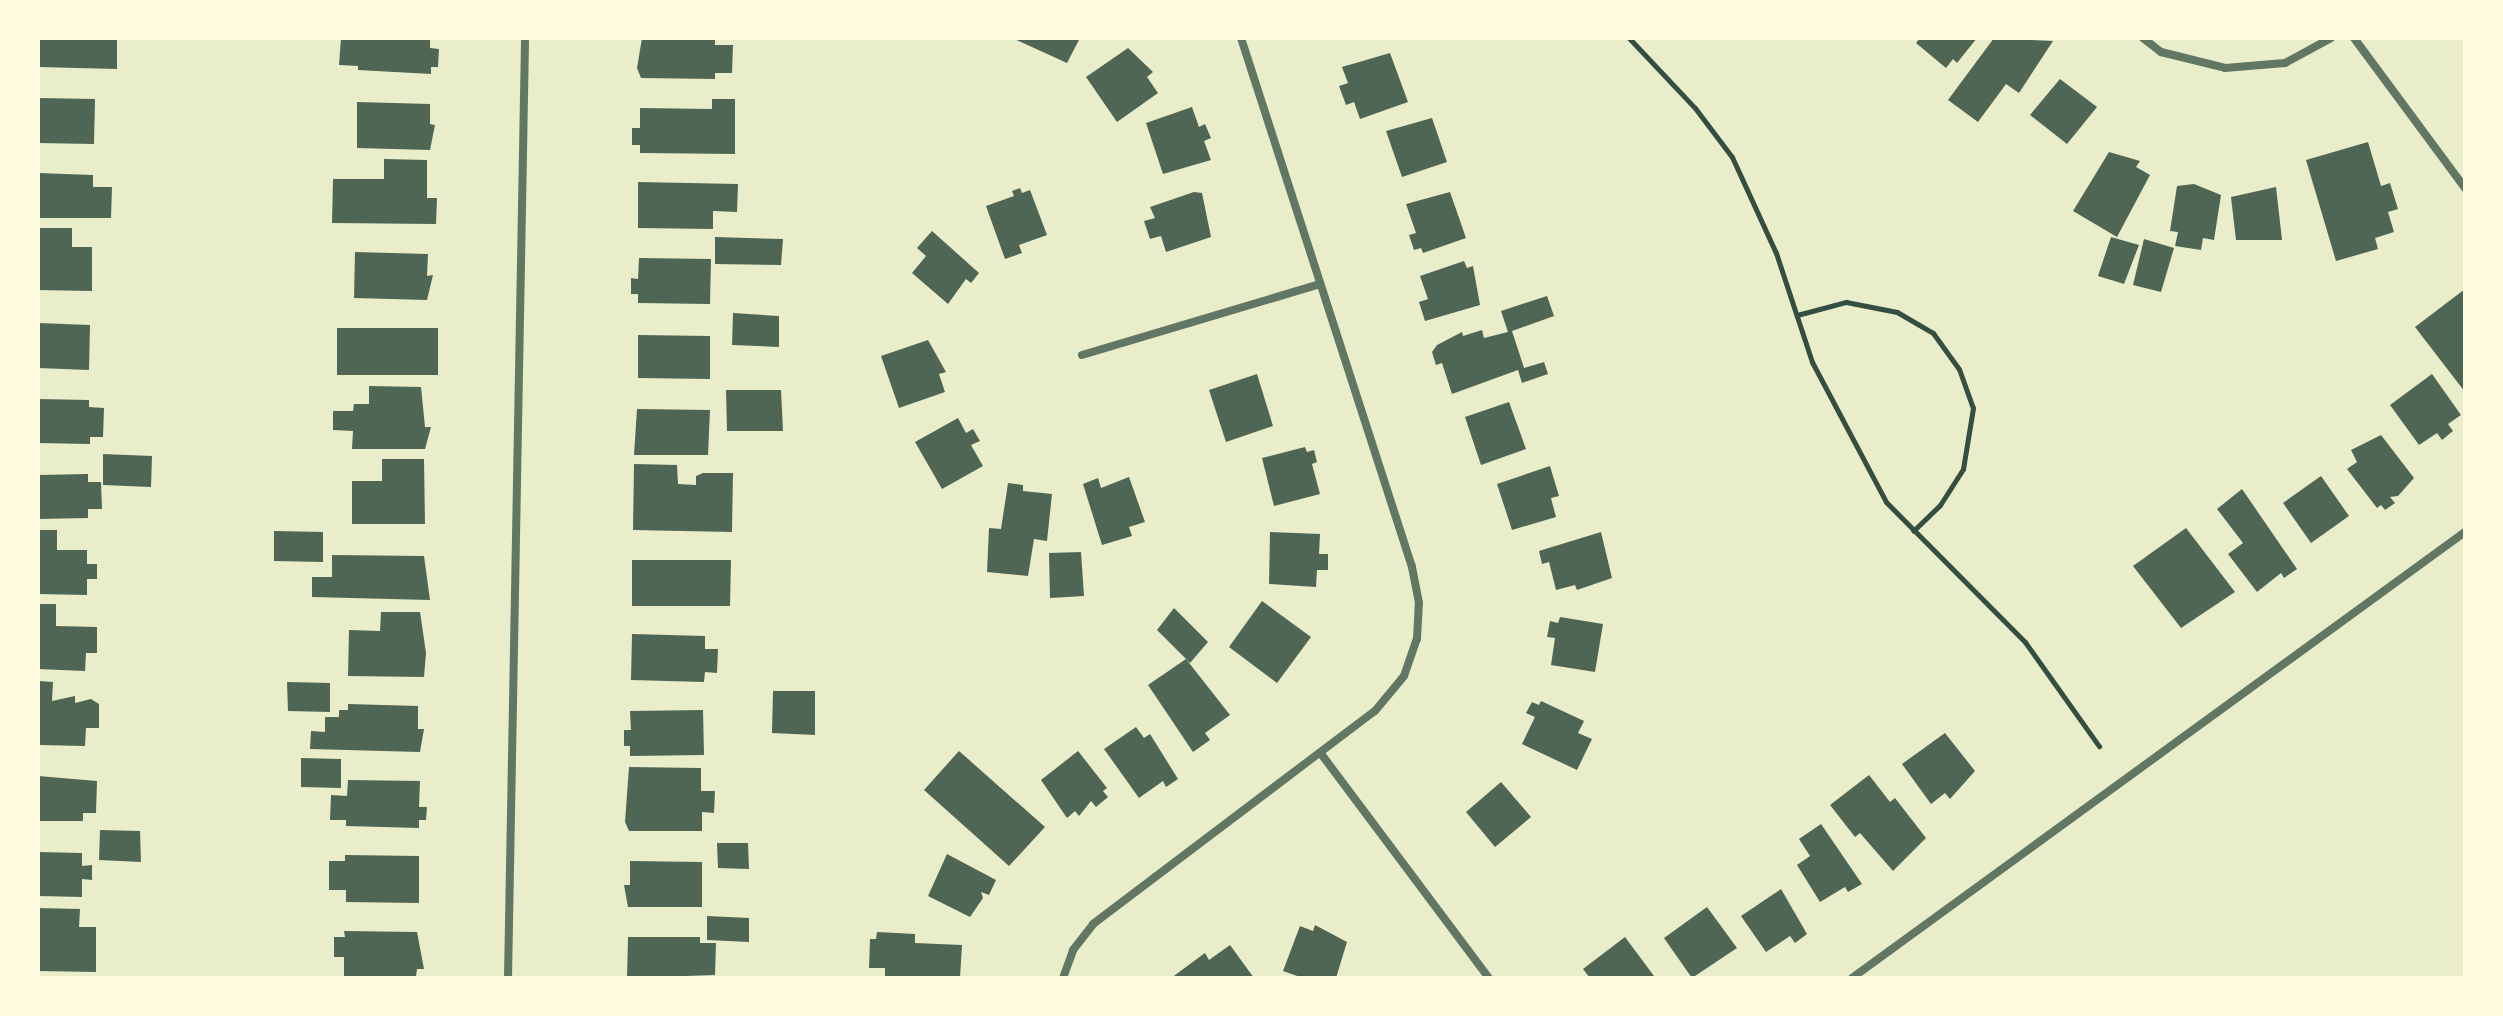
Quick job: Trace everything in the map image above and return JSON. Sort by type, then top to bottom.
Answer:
[{"type":"street","points":[[508,978],[525,38]]},
{"type":"street","points":[[1063,978],[1073,950],[1093,924],[1322,755],[1375,711],[1404,676],[1417,639],[1419,603],[1241,38]]},
{"type":"street","points":[[2143,38],[2161,52],[2225,68],[2285,63],[2331,38]]},
{"type":"street","points":[[2354,38],[2465,188]]},
{"type":"street","points":[[1082,355],[1320,284]]},
{"type":"street","points":[[1852,978],[2465,532]]},
{"type":"street","points":[[1322,755],[1489,978]]},
{"type":"path","points":[[1629,38],[1695,108],[1732,157],[1776,253],[1812,362],[1886,502],[2025,642],[2099,746]]},
{"type":"path","points":[[1797,315],[1846,302],[1897,312],[1933,333],[1959,369],[1973,408],[1963,469],[1940,505],[1913,531]]},
{"type":"building","points":[[38,38],[117,38],[117,69],[38,67]]},
{"type":"building","points":[[341,38],[430,38],[430,48],[439,49],[438,67],[431,67],[431,74],[358,70],[358,66],[339,65]]},
{"type":"building","points":[[642,38],[715,38],[715,45],[733,45],[732,73],[715,73],[715,79],[641,78],[637,68]]},
{"type":"building","points":[[1012,38],[1080,38],[1067,63]]},
{"type":"building","points":[[1920,38],[1977,38],[1957,63],[1953,59],[1946,68],[1916,43]]},
{"type":"building","points":[[1994,38],[2053,41],[2019,93],[2006,84],[1978,122],[1948,100]]},
{"type":"building","points":[[1128,48],[1153,72],[1147,77],[1158,93],[1117,122],[1086,77]]},
{"type":"building","points":[[1390,53],[1408,102],[1360,119],[1354,102],[1346,105],[1339,86],[1348,83],[1342,67]]},
{"type":"building","points":[[2060,79],[2097,107],[2067,144],[2030,115]]},
{"type":"building","points":[[38,98],[95,99],[94,144],[38,143]]},
{"type":"building","points":[[712,99],[735,99],[735,154],[640,153],[640,145],[632,145],[632,128],[640,128],[640,108],[712,109]]},
{"type":"building","points":[[357,102],[430,104],[430,124],[435,125],[430,150],[357,148]]},
{"type":"building","points":[[1192,107],[1199,127],[1205,124],[1211,138],[1204,141],[1211,160],[1163,174],[1146,123]]},
{"type":"building","points":[[1432,118],[1447,162],[1402,177],[1386,131]]},
{"type":"building","points":[[2368,142],[2381,186],[2390,183],[2398,209],[2388,212],[2394,232],[2375,238],[2378,249],[2336,261],[2306,160]]},
{"type":"building","points":[[2109,152],[2140,161],[2136,167],[2150,175],[2117,237],[2073,211]]},
{"type":"building","points":[[384,159],[427,160],[427,198],[437,198],[436,224],[332,223],[333,179],[384,179]]},
{"type":"building","points":[[38,173],[93,175],[93,187],[112,187],[111,218],[38,218]]},
{"type":"building","points":[[638,182],[738,184],[737,212],[713,211],[713,229],[638,228]]},
{"type":"building","points":[[2194,184],[2221,195],[2214,240],[2203,238],[2201,250],[2175,246],[2178,232],[2170,231],[2177,186]]},
{"type":"building","points":[[2276,187],[2282,240],[2236,240],[2231,197]]},
{"type":"building","points":[[1020,188],[1022,193],[1030,190],[1047,235],[1019,245],[1022,253],[1005,259],[986,206],[1014,196],[1012,191]]},
{"type":"building","points":[[1194,192],[1202,193],[1211,237],[1166,252],[1161,236],[1150,239],[1144,221],[1155,218],[1150,207]]},
{"type":"building","points":[[1450,192],[1466,238],[1423,253],[1421,248],[1414,250],[1409,235],[1416,233],[1406,204]]},
{"type":"building","points":[[38,228],[72,228],[72,247],[92,247],[92,291],[38,290]]},
{"type":"building","points":[[932,231],[979,273],[971,283],[966,279],[948,304],[912,273],[926,256],[917,248]]},
{"type":"building","points":[[715,237],[783,239],[781,265],[715,264]]},
{"type":"building","points":[[2111,237],[2139,245],[2124,284],[2098,276]]},
{"type":"building","points":[[2144,239],[2174,248],[2161,292],[2133,285]]},
{"type":"building","points":[[355,252],[428,254],[427,276],[433,275],[427,300],[354,298]]},
{"type":"building","points":[[639,258],[711,259],[710,304],[638,303],[638,294],[631,294],[631,278],[638,279]]},
{"type":"building","points":[[1464,261],[1467,268],[1473,266],[1480,305],[1425,321],[1419,302],[1428,299],[1420,276]]},
{"type":"building","points":[[2465,289],[2465,392],[2415,327]]},
{"type":"building","points":[[1547,296],[1554,316],[1512,331],[1524,368],[1544,362],[1548,374],[1522,383],[1518,370],[1452,394],[1442,363],[1436,365],[1432,352],[1437,345],[1462,332],[1463,336],[1482,330],[1484,338],[1508,332],[1501,311]]},
{"type":"building","points":[[733,313],[779,316],[779,347],[732,345]]},
{"type":"building","points":[[38,323],[90,325],[89,370],[38,368]]},
{"type":"building","points":[[337,328],[438,328],[438,375],[337,375]]},
{"type":"building","points":[[638,335],[710,336],[710,379],[638,378]]},
{"type":"building","points":[[928,340],[946,372],[939,374],[945,392],[899,408],[881,356]]},
{"type":"building","points":[[1257,374],[1273,426],[1226,442],[1209,390]]},
{"type":"building","points":[[2432,374],[2461,415],[2448,424],[2453,431],[2442,440],[2437,433],[2419,445],[2390,405]]},
{"type":"building","points":[[369,386],[421,387],[425,427],[431,427],[425,449],[352,449],[353,431],[333,430],[333,411],[353,411],[354,404],[369,404]]},
{"type":"building","points":[[726,390],[781,390],[783,431],[727,431]]},
{"type":"building","points":[[38,399],[89,400],[89,407],[104,408],[103,437],[90,437],[90,444],[38,443]]},
{"type":"building","points":[[1509,402],[1526,449],[1481,465],[1465,417]]},
{"type":"building","points":[[637,409],[710,410],[708,455],[634,455]]},
{"type":"building","points":[[958,418],[966,433],[973,429],[980,441],[971,445],[983,466],[942,489],[915,442]]},
{"type":"building","points":[[2381,435],[2414,478],[2398,496],[2390,497],[2395,503],[2385,510],[2381,505],[2377,508],[2347,469],[2357,462],[2351,450]]},
{"type":"building","points":[[1305,447],[1307,452],[1314,450],[1317,462],[1312,464],[1320,494],[1274,506],[1262,458]]},
{"type":"building","points":[[103,454],[152,456],[151,487],[103,485]]},
{"type":"building","points":[[382,459],[424,459],[425,524],[352,524],[352,481],[382,481]]},
{"type":"building","points":[[634,464],[677,465],[678,484],[696,485],[696,476],[703,473],[733,473],[732,532],[633,530]]},
{"type":"building","points":[[1550,466],[1559,496],[1551,498],[1556,517],[1512,530],[1497,484]]},
{"type":"building","points":[[88,474],[88,482],[101,482],[102,509],[88,509],[88,518],[38,519],[38,475]]},
{"type":"building","points":[[2321,476],[2349,516],[2311,543],[2283,503]]},
{"type":"building","points":[[1129,477],[1145,522],[1129,527],[1132,536],[1102,545],[1083,484],[1098,478],[1101,488]]},
{"type":"building","points":[[1008,483],[1023,485],[1023,491],[1052,494],[1047,541],[1034,539],[1028,576],[987,572],[989,528],[1001,529]]},
{"type":"building","points":[[2242,489],[2297,569],[2284,578],[2281,573],[2257,592],[2228,554],[2243,543],[2217,509]]},
{"type":"building","points":[[2186,528],[2235,592],[2181,628],[2133,566]]},
{"type":"building","points":[[38,530],[57,530],[57,550],[87,550],[87,564],[97,564],[97,579],[87,579],[87,595],[38,594]]},
{"type":"building","points":[[274,531],[323,532],[323,562],[274,561]]},
{"type":"building","points":[[1270,532],[1320,534],[1319,554],[1328,554],[1328,570],[1317,570],[1316,587],[1269,584]]},
{"type":"building","points":[[1601,532],[1612,578],[1577,590],[1575,585],[1556,590],[1549,562],[1542,564],[1539,551]]},
{"type":"building","points":[[1081,552],[1084,596],[1050,598],[1049,553]]},
{"type":"building","points":[[332,555],[424,556],[430,600],[312,597],[312,577],[332,577]]},
{"type":"building","points":[[632,560],[731,560],[730,606],[632,606]]},
{"type":"building","points":[[1262,601],[1311,637],[1277,683],[1229,647]]},
{"type":"building","points":[[38,604],[56,604],[56,626],[97,627],[97,653],[86,653],[85,671],[38,669]]},
{"type":"building","points":[[1174,608],[1208,642],[1190,663],[1157,630]]},
{"type":"building","points":[[381,612],[420,612],[426,653],[424,677],[348,676],[349,630],[380,631]]},
{"type":"building","points":[[1560,617],[1603,624],[1595,672],[1551,665],[1555,638],[1547,637],[1550,621],[1558,623]]},
{"type":"building","points":[[632,634],[705,636],[705,649],[718,649],[717,673],[705,672],[704,682],[631,680]]},
{"type":"building","points":[[1186,659],[1230,715],[1205,733],[1210,740],[1193,752],[1148,685]]},
{"type":"building","points":[[38,681],[53,682],[52,701],[75,696],[75,703],[91,699],[99,704],[99,728],[86,728],[85,746],[38,745]]},
{"type":"building","points":[[287,682],[330,683],[330,712],[288,711]]},
{"type":"building","points":[[773,691],[815,691],[815,735],[772,733]]},
{"type":"building","points":[[1541,701],[1584,721],[1578,733],[1592,739],[1577,770],[1522,744],[1535,717],[1526,713],[1532,702],[1539,705]]},
{"type":"building","points":[[348,704],[418,706],[418,729],[424,729],[420,752],[310,749],[311,731],[325,732],[325,717],[339,717],[339,710],[348,710]]},
{"type":"building","points":[[703,710],[704,755],[630,756],[630,746],[624,746],[624,730],[631,730],[630,711]]},
{"type":"building","points":[[1136,727],[1144,738],[1150,734],[1178,779],[1166,787],[1163,781],[1139,798],[1104,749]]},
{"type":"building","points":[[1945,733],[1975,771],[1950,799],[1945,793],[1931,804],[1902,764]]},
{"type":"building","points":[[959,751],[1045,827],[1009,866],[924,790]]},
{"type":"building","points":[[1078,751],[1107,788],[1103,791],[1108,797],[1096,807],[1091,801],[1079,816],[1075,811],[1067,818],[1041,780]]},
{"type":"building","points":[[301,758],[341,759],[341,788],[301,787]]},
{"type":"building","points":[[629,767],[701,768],[701,791],[715,791],[714,813],[702,812],[702,831],[629,831],[625,822]]},
{"type":"building","points":[[1869,775],[1890,802],[1895,798],[1926,838],[1893,871],[1860,833],[1855,837],[1830,805]]},
{"type":"building","points":[[38,776],[97,781],[96,813],[83,813],[83,821],[38,821]]},
{"type":"building","points":[[348,780],[420,781],[419,807],[427,807],[426,820],[419,820],[419,828],[346,826],[346,820],[330,820],[331,795],[347,796]]},
{"type":"building","points":[[1501,782],[1531,817],[1495,847],[1466,812]]},
{"type":"building","points":[[1821,824],[1862,884],[1848,892],[1845,887],[1820,902],[1797,865],[1810,856],[1799,839]]},
{"type":"building","points":[[100,830],[140,831],[141,862],[99,860]]},
{"type":"building","points":[[717,843],[748,843],[749,869],[718,868]]},
{"type":"building","points":[[38,852],[82,853],[82,866],[92,865],[92,880],[82,879],[82,897],[38,896]]},
{"type":"building","points":[[947,854],[996,880],[989,895],[981,892],[983,898],[970,917],[928,896]]},
{"type":"building","points":[[345,855],[419,856],[419,903],[346,902],[346,890],[329,890],[329,861],[345,861]]},
{"type":"building","points":[[630,861],[702,862],[702,907],[628,907],[624,885],[630,885]]},
{"type":"building","points":[[1781,889],[1807,934],[1795,943],[1790,936],[1766,952],[1741,916]]},
{"type":"building","points":[[1707,907],[1737,948],[1692,978],[1664,938]]},
{"type":"building","points":[[38,908],[80,909],[79,927],[96,927],[96,972],[38,971]]},
{"type":"building","points":[[707,916],[749,918],[749,942],[707,940]]},
{"type":"building","points":[[1315,925],[1347,942],[1336,978],[1303,978],[1283,971],[1300,926],[1313,931]]},
{"type":"building","points":[[344,931],[417,932],[424,969],[417,969],[416,977],[344,977],[344,957],[334,957],[334,937],[345,937]]},
{"type":"building","points":[[877,932],[915,934],[915,943],[962,945],[960,978],[885,978],[885,968],[869,968],[870,939],[876,939]]},
{"type":"building","points":[[628,937],[700,937],[700,943],[716,943],[715,975],[627,978]]},
{"type":"building","points":[[1625,937],[1654,976],[1590,978],[1583,969]]},
{"type":"building","points":[[1230,945],[1254,978],[1171,978],[1205,953],[1209,960]]}]
